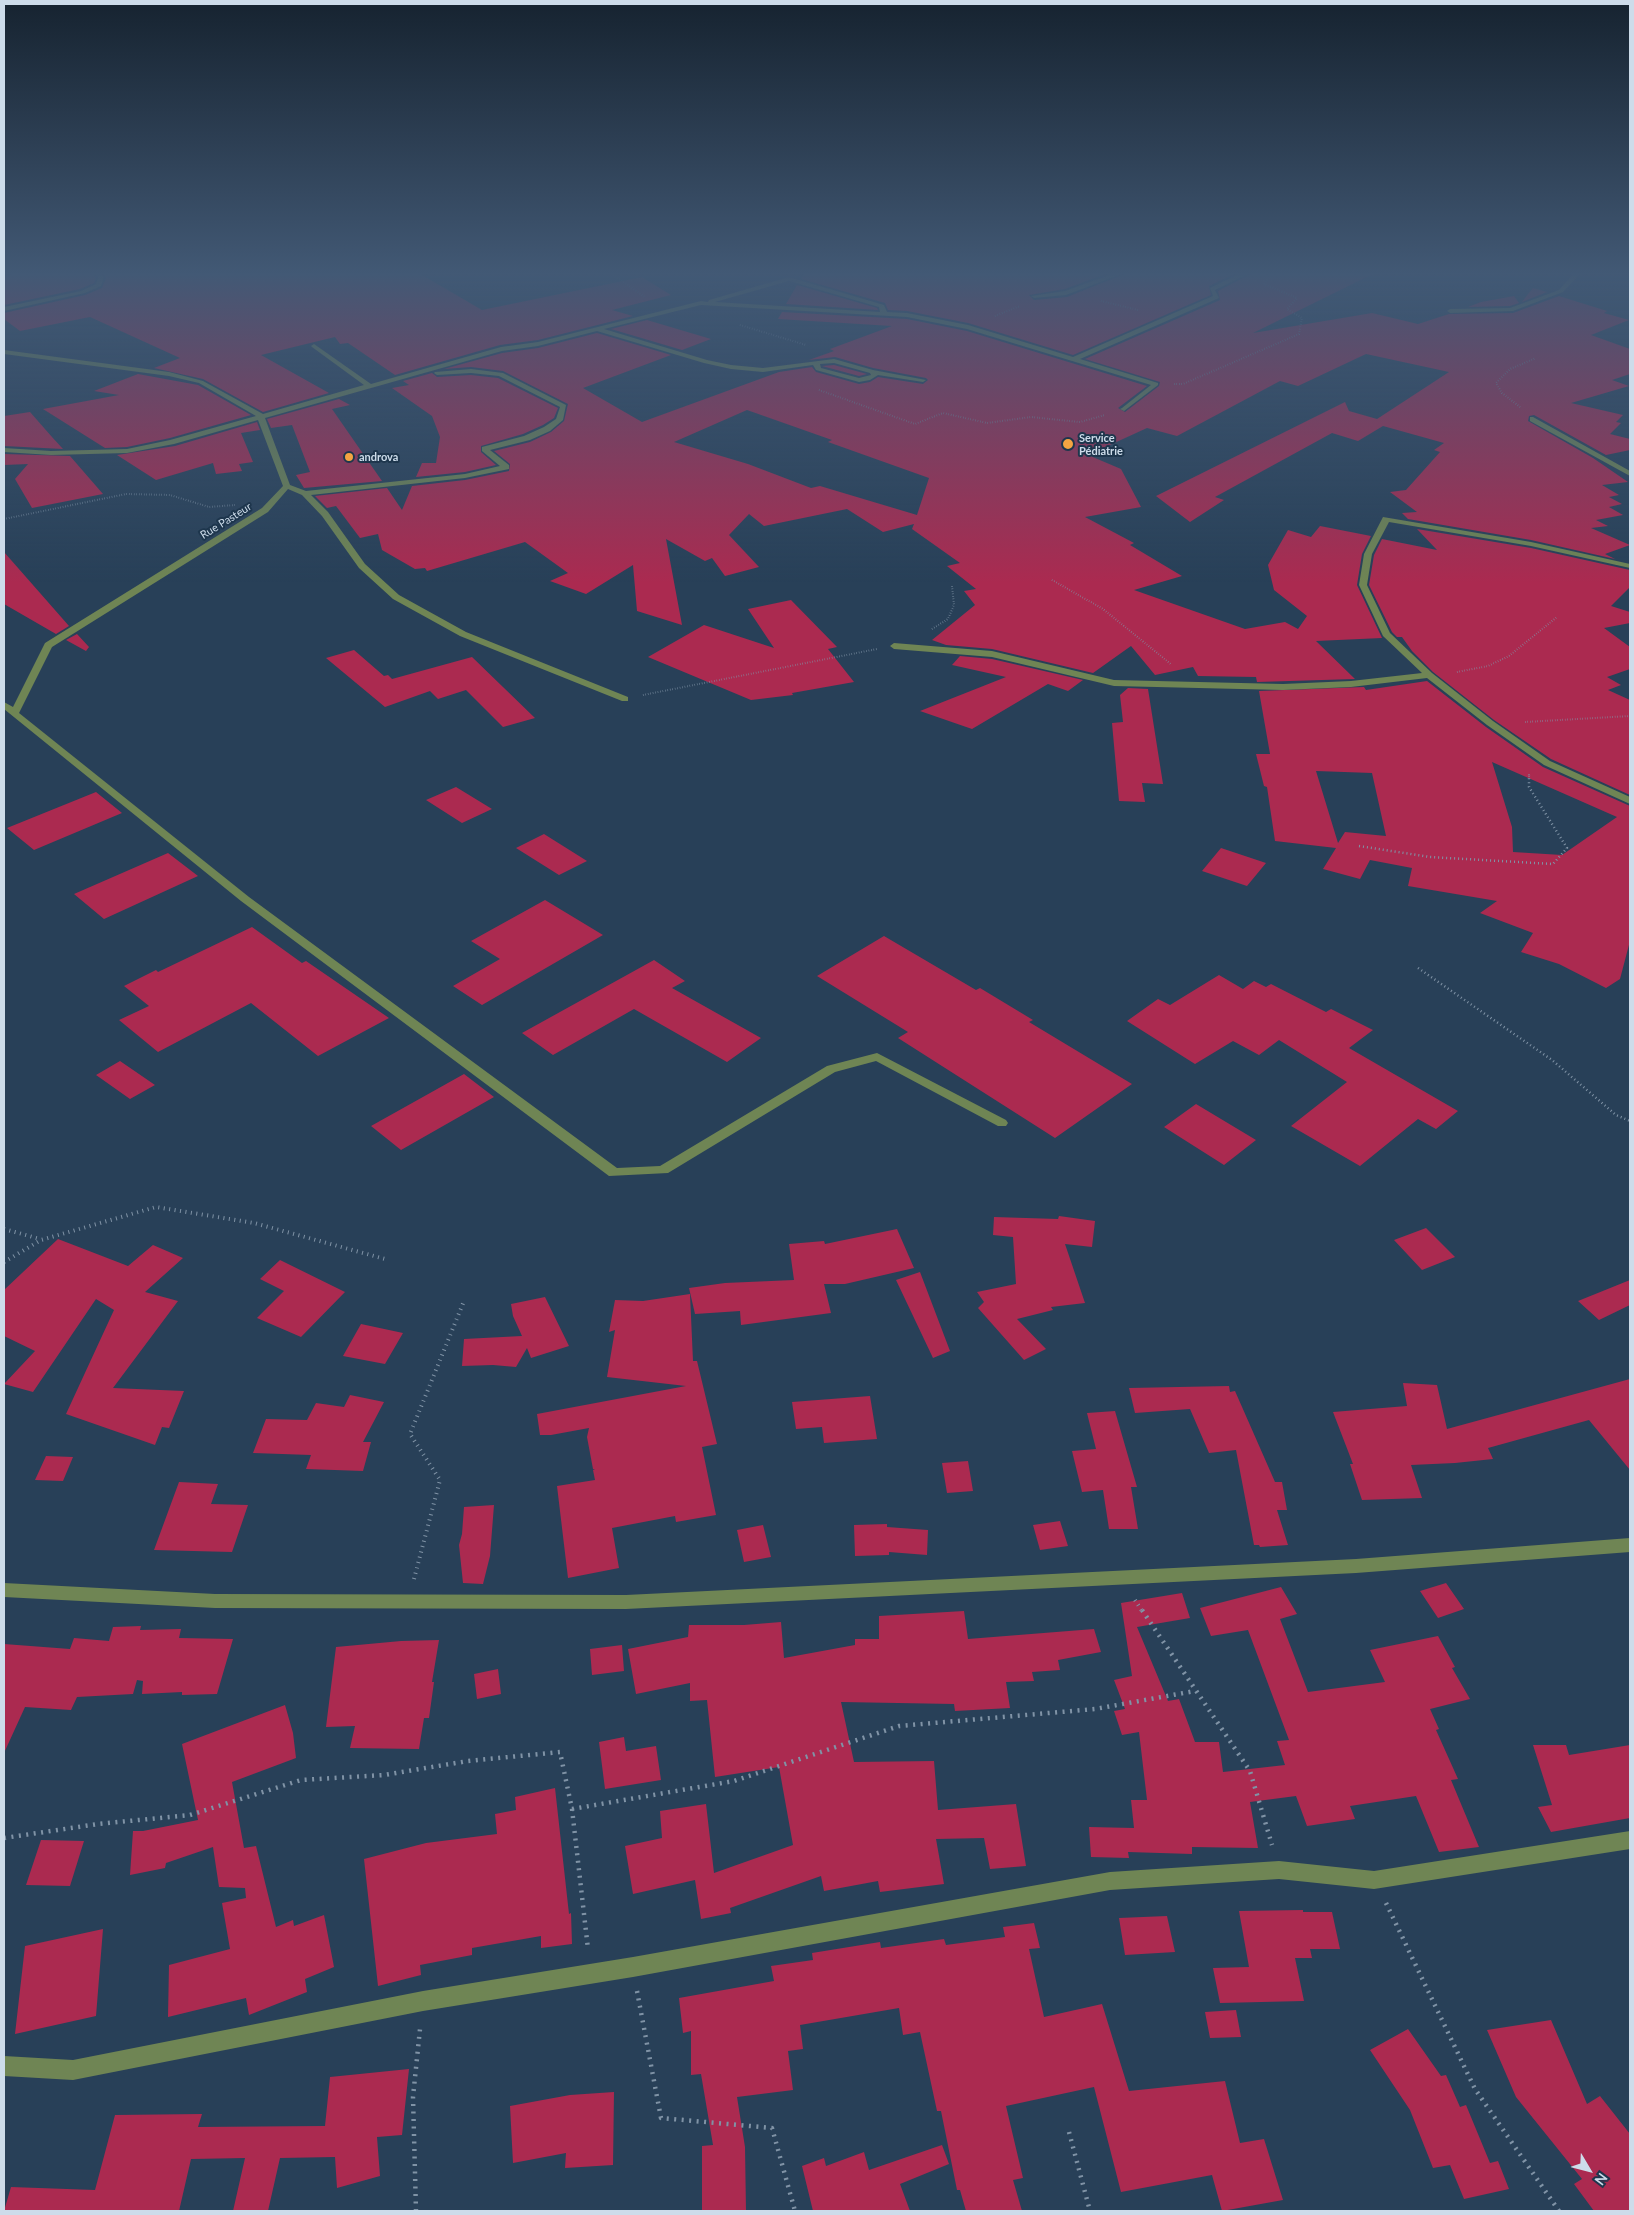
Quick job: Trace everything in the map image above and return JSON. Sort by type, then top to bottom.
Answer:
[{"type":"street","points":[[174,375],[201,382],[260,415],[287,486],[305,493],[326,514],[362,566],[396,597],[463,634],[625,698]]},
{"type":"street","points":[[355,375],[371,387]]},
{"type":"street","points":[[4,450],[51,453],[127,451],[170,442],[260,415],[409,375]]},
{"type":"street","points":[[305,493],[465,476],[506,467],[485,449],[527,438],[548,429],[559,420],[564,406],[504,375]]},
{"type":"street","points":[[836,375],[849,379],[868,379],[873,375]]},
{"type":"street","points":[[893,375],[923,380]]},
{"type":"street","points":[[1128,375],[1156,384]]},
{"type":"street","points":[[1124,409],[1156,384]]},
{"type":"street","points":[[1533,419],[1630,474]]},
{"type":"street","name":"Rue Pasteur","points":[[14,714],[48,645],[265,510],[287,486]]},
{"type":"street","points":[[1630,566],[1531,544],[1386,519],[1368,554],[1362,585],[1386,634],[1429,675],[1490,723],[1547,763],[1630,801]]},
{"type":"street","points":[[894,646],[992,654],[1114,683],[1283,687],[1351,684],[1429,675]]},
{"type":"street","points":[[4,705],[245,899],[614,1172],[663,1170],[831,1070],[877,1058],[1002,1123]]},
{"type":"street","points":[[4,1590],[215,1601],[626,1602],[1119,1576],[1356,1566],[1630,1544]]},
{"type":"street","points":[[4,2066],[73,2070],[422,2001],[633,1967],[1110,1881],[1279,1870],[1374,1880],[1630,1840]]},
{"type":"path","points":[[1156,384],[1183,384],[1203,375]]},
{"type":"path","points":[[1504,375],[1496,383],[1502,393],[1533,419]]},
{"type":"path","points":[[816,389],[915,424],[943,413],[987,424],[1032,417],[1080,422],[1124,409]]},
{"type":"path","points":[[4,519],[126,494],[170,495],[209,506],[242,504],[279,494]]},
{"type":"path","points":[[1052,580],[1103,610],[1199,684]]},
{"type":"path","points":[[625,698],[809,664],[894,646],[924,633],[948,619],[954,605],[952,586]]},
{"type":"path","points":[[1429,675],[1488,666],[1523,646],[1536,633],[1558,617]]},
{"type":"path","points":[[1490,723],[1630,716]]},
{"type":"path","points":[[1359,846],[1430,858],[1553,864],[1567,848],[1529,787],[1529,764],[1547,763]]},
{"type":"path","points":[[1418,968],[1552,1060],[1616,1115],[1630,1121]]},
{"type":"path","points":[[4,1262],[41,1240],[156,1207],[254,1223],[385,1260]]},
{"type":"path","points":[[4,1229],[41,1240]]},
{"type":"path","points":[[409,1601],[440,1480],[410,1434],[464,1301]]},
{"type":"path","points":[[1119,1576],[1250,1771],[1279,1870]]},
{"type":"path","points":[[572,1809],[734,1781],[899,1726],[1096,1709],[1195,1691]]},
{"type":"path","points":[[4,1838],[89,1825],[190,1815],[301,1780],[384,1775],[468,1762],[560,1752],[572,1809],[590,1974]]},
{"type":"path","points":[[1374,1880],[1475,2089],[1559,2211]]},
{"type":"path","points":[[633,1967],[661,2118],[772,2128],[795,2211]]},
{"type":"path","points":[[416,2211],[413,2098],[422,2001]]},
{"type":"path","points":[[1069,2132],[1090,2211]]},
{"type":"building","points":[[134,375],[145,375],[198,385],[251,415],[170,438],[127,447],[105,448],[43,409],[119,395],[94,391]]},
{"type":"building","points":[[187,375],[297,375],[329,393],[263,412],[203,379]]},
{"type":"building","points":[[423,375],[437,377],[474,375],[498,378],[558,408],[554,418],[543,425],[523,434],[481,446],[481,452],[496,465],[465,472],[416,477],[422,463],[436,463],[440,437],[432,416],[392,388],[409,385],[403,381]]},
{"type":"building","points":[[512,375],[617,375],[583,388],[642,422],[770,375],[828,375],[859,384],[870,382],[878,377],[923,384],[928,380],[926,378],[912,375],[1112,375],[1147,386],[1118,408],[1125,412],[1159,386],[1160,382],[1138,375],[1321,375],[1298,386],[1280,381],[1177,436],[1147,428],[1088,455],[1121,469],[1141,507],[1085,517],[1134,543],[1130,545],[1182,576],[1134,590],[1245,629],[1285,622],[1298,629],[1307,616],[1274,590],[1268,565],[1288,530],[1311,537],[1320,526],[1371,536],[1362,554],[1357,585],[1382,638],[1316,641],[1355,679],[1257,682],[1256,677],[1198,676],[1193,667],[1155,675],[1131,646],[1093,673],[992,649],[946,645],[932,640],[975,605],[964,591],[976,589],[947,566],[960,563],[912,529],[914,524],[883,532],[847,509],[764,526],[749,514],[729,535],[759,567],[725,576],[712,558],[705,561],[666,539],[682,625],[637,611],[633,565],[586,594],[550,581],[568,573],[525,542],[427,571],[425,568],[415,569],[382,550],[378,534],[360,538],[336,506],[327,508],[315,496],[387,488],[402,510],[412,486],[465,480],[509,471],[510,464],[494,451],[530,442],[551,432],[564,421],[568,404]],"holes":[[[747,410],[832,440],[828,442],[929,478],[917,515],[820,486],[811,488],[748,464],[674,442]]]},
{"type":"building","points":[[1444,375],[1626,375],[1612,380],[1629,386],[1571,403],[1623,415],[1616,422],[1621,423],[1610,434],[1630,439],[1630,450],[1606,455],[1534,415],[1529,416],[1528,421],[1593,458],[1628,482],[1602,485],[1619,495],[1609,497],[1622,504],[1609,507],[1623,515],[1596,520],[1608,526],[1591,528],[1630,545],[1605,554],[1615,559],[1531,540],[1408,519],[1402,513],[1417,512],[1390,492],[1406,490],[1440,452],[1434,450],[1444,443],[1383,426],[1358,441],[1332,433],[1215,497],[1224,500],[1190,522],[1156,496],[1345,402],[1349,411],[1377,419]]},
{"type":"building","points":[[339,399],[350,405],[332,409],[382,481],[304,488],[296,475],[310,472],[292,425],[271,428],[267,419]]},
{"type":"building","points":[[30,412],[63,449],[4,446],[4,416]]},
{"type":"building","points":[[257,422],[260,430],[241,433],[253,462],[239,464],[242,471],[216,474],[213,463],[156,480],[117,455],[175,446]]},
{"type":"building","points":[[4,454],[70,456],[103,494],[32,508],[15,479],[28,464],[4,465]]},
{"type":"building","points":[[1417,529],[1531,548],[1630,570],[1630,587],[1611,606],[1630,612],[1630,623],[1604,628],[1630,647],[1630,669],[1607,677],[1621,685],[1608,690],[1630,700],[1630,795],[1551,759],[1494,720],[1433,672],[1412,651],[1402,637],[1397,637],[1392,632],[1369,585],[1374,555],[1382,539],[1437,550]]},
{"type":"building","points":[[4,552],[69,626],[56,634],[4,604]]},
{"type":"building","points":[[791,600],[837,647],[828,649],[854,682],[792,693],[793,695],[751,700],[648,657],[704,625],[774,648],[748,609]]},
{"type":"building","points":[[77,634],[89,647],[86,651],[66,640]]},
{"type":"building","points":[[354,650],[384,676],[388,675],[392,679],[472,657],[535,718],[503,727],[466,690],[438,699],[430,691],[385,707],[326,658]]},
{"type":"building","points":[[960,656],[992,659],[1083,680],[1068,691],[1048,684],[972,729],[920,711],[1006,677],[952,665]]},
{"type":"building","points":[[1427,681],[1486,727],[1543,767],[1630,806],[1630,941],[1620,979],[1606,988],[1559,964],[1521,952],[1533,933],[1480,913],[1497,901],[1408,886],[1412,868],[1370,860],[1360,879],[1323,869],[1336,848],[1275,841],[1267,787],[1264,786],[1256,754],[1270,754],[1259,691],[1364,687],[1366,690]],"holes":[[[1492,762],[1617,817],[1562,855],[1513,852],[1512,827]],[[1316,771],[1372,773],[1386,836],[1345,832],[1338,843]]]},
{"type":"building","points":[[1128,688],[1148,689],[1163,784],[1142,783],[1145,802],[1119,801],[1112,723],[1123,722],[1120,695]]},
{"type":"building","points":[[456,787],[492,809],[462,823],[426,800]]},
{"type":"building","points":[[96,792],[122,813],[34,850],[7,828]]},
{"type":"building","points":[[544,834],[587,861],[559,875],[516,848]]},
{"type":"building","points":[[1221,848],[1266,863],[1247,886],[1202,871]]},
{"type":"building","points":[[168,853],[198,876],[104,919],[74,894]]},
{"type":"building","points":[[545,900],[603,935],[482,1005],[453,986],[500,959],[471,941]]},
{"type":"building","points":[[252,927],[302,963],[306,961],[389,1018],[318,1056],[251,1003],[158,1052],[119,1020],[149,1006],[124,986],[156,970],[158,972]]},
{"type":"building","points":[[884,936],[976,990],[980,988],[1033,1020],[1029,1022],[1132,1084],[1055,1138],[898,1038],[908,1032],[817,976]]},
{"type":"building","points":[[654,960],[685,981],[672,988],[761,1038],[727,1062],[634,1009],[553,1055],[522,1033]]},
{"type":"building","points":[[1219,975],[1243,989],[1254,981],[1266,987],[1271,984],[1326,1012],[1331,1009],[1373,1030],[1349,1048],[1458,1111],[1436,1129],[1418,1119],[1360,1166],[1291,1126],[1347,1082],[1279,1040],[1259,1055],[1233,1041],[1195,1064],[1127,1021],[1158,999],[1170,1005]]},
{"type":"building","points":[[120,1061],[155,1085],[130,1099],[96,1075]]},
{"type":"building","points":[[464,1074],[494,1097],[401,1150],[371,1126]]},
{"type":"building","points":[[1196,1104],[1256,1140],[1224,1165],[1164,1127]]},
{"type":"building","points":[[1059,1216],[1095,1221],[1092,1247],[1065,1244],[1085,1303],[1051,1307],[1053,1310],[1017,1319],[1046,1349],[1024,1360],[978,1308],[984,1302],[977,1292],[1016,1284],[1013,1237],[993,1235],[994,1217],[1058,1219]]},
{"type":"building","points":[[1426,1228],[1455,1257],[1422,1270],[1394,1240]]},
{"type":"building","points":[[897,1229],[914,1268],[845,1284],[824,1284],[831,1313],[741,1325],[740,1311],[695,1314],[689,1288],[725,1283],[794,1280],[789,1244],[824,1241],[825,1244]]},
{"type":"building","points":[[58,1239],[128,1266],[153,1245],[183,1258],[145,1292],[178,1301],[113,1388],[184,1391],[169,1428],[162,1427],[155,1445],[66,1414],[114,1310],[96,1299],[33,1392],[4,1384],[35,1351],[4,1336],[4,1290]]},
{"type":"building","points":[[280,1260],[345,1292],[301,1337],[257,1318],[284,1291],[260,1279]]},
{"type":"building","points":[[920,1272],[950,1351],[933,1358],[896,1280]]},
{"type":"building","points":[[1630,1280],[1630,1305],[1599,1320],[1578,1301]]},
{"type":"building","points":[[690,1294],[693,1361],[697,1361],[717,1444],[702,1447],[716,1515],[676,1522],[675,1516],[612,1528],[619,1568],[568,1578],[557,1486],[595,1480],[593,1470],[595,1470],[593,1469],[587,1437],[589,1428],[551,1435],[540,1435],[537,1414],[686,1386],[607,1377],[615,1330],[609,1332],[615,1300],[643,1301]]},
{"type":"building","points":[[545,1297],[569,1346],[531,1358],[527,1348],[516,1367],[493,1365],[462,1366],[464,1339],[522,1336],[513,1316],[511,1304]]},
{"type":"building","points":[[361,1324],[403,1333],[385,1364],[343,1356]]},
{"type":"building","points":[[1630,1379],[1630,1470],[1589,1420],[1488,1448],[1493,1459],[1411,1465],[1422,1498],[1362,1500],[1350,1464],[1353,1464],[1333,1412],[1407,1406],[1403,1383],[1437,1385],[1447,1429]]},
{"type":"building","points":[[1229,1386],[1230,1392],[1235,1391],[1275,1482],[1282,1482],[1287,1510],[1277,1510],[1288,1545],[1260,1547],[1259,1545],[1254,1545],[1236,1450],[1209,1453],[1190,1409],[1135,1413],[1129,1388]]},
{"type":"building","points":[[350,1395],[384,1402],[363,1442],[371,1442],[363,1471],[306,1469],[311,1455],[253,1453],[266,1419],[307,1420],[316,1403],[344,1407]]},
{"type":"building","points":[[870,1396],[877,1439],[824,1443],[822,1427],[796,1429],[792,1402]]},
{"type":"building","points":[[1115,1411],[1137,1487],[1131,1487],[1138,1529],[1109,1529],[1103,1490],[1082,1492],[1072,1451],[1096,1449],[1087,1413]]},
{"type":"building","points":[[46,1456],[73,1457],[63,1481],[35,1480]]},
{"type":"building","points":[[968,1461],[973,1491],[947,1493],[942,1463]]},
{"type":"building","points":[[179,1482],[218,1484],[211,1504],[248,1505],[232,1552],[154,1550]]},
{"type":"building","points":[[494,1505],[490,1556],[483,1584],[463,1583],[459,1545],[462,1534],[464,1507]]},
{"type":"building","points":[[1060,1521],[1068,1546],[1040,1550],[1033,1525]]},
{"type":"building","points":[[887,1524],[887,1527],[928,1530],[927,1555],[889,1552],[889,1555],[855,1556],[854,1525]]},
{"type":"building","points":[[763,1525],[771,1557],[744,1562],[737,1530]]},
{"type":"building","points":[[1446,1583],[1464,1609],[1438,1618],[1420,1591]]},
{"type":"building","points":[[1281,1587],[1297,1614],[1280,1619],[1308,1692],[1385,1682],[1370,1650],[1438,1636],[1455,1667],[1452,1668],[1470,1699],[1430,1709],[1439,1729],[1436,1730],[1458,1779],[1451,1780],[1479,1847],[1439,1852],[1416,1796],[1350,1806],[1355,1819],[1307,1826],[1296,1796],[1250,1802],[1258,1848],[1192,1847],[1192,1854],[1128,1852],[1129,1858],[1091,1857],[1089,1827],[1134,1828],[1131,1800],[1147,1800],[1139,1732],[1122,1735],[1114,1711],[1125,1709],[1114,1680],[1132,1676],[1121,1603],[1182,1593],[1190,1618],[1137,1627],[1168,1701],[1179,1699],[1195,1742],[1219,1742],[1223,1772],[1285,1765],[1277,1741],[1289,1740],[1248,1630],[1211,1636],[1200,1608]]},
{"type":"building","points":[[964,1611],[968,1639],[1094,1629],[1101,1652],[1058,1660],[1060,1670],[1032,1672],[1034,1681],[1006,1682],[1010,1708],[955,1711],[954,1704],[841,1702],[854,1762],[934,1761],[938,1810],[1016,1804],[1026,1866],[990,1869],[984,1838],[936,1839],[944,1884],[880,1892],[878,1881],[824,1891],[821,1876],[730,1908],[731,1913],[701,1919],[695,1880],[633,1894],[625,1846],[662,1838],[660,1811],[706,1804],[714,1873],[793,1845],[779,1767],[715,1777],[707,1700],[690,1701],[690,1683],[636,1694],[628,1649],[688,1637],[689,1625],[744,1625],[781,1622],[784,1658],[855,1645],[855,1639],[879,1639],[879,1616]]},
{"type":"building","points":[[141,1626],[140,1630],[181,1629],[179,1638],[233,1639],[217,1694],[182,1695],[182,1692],[142,1694],[143,1681],[137,1680],[133,1694],[77,1697],[71,1710],[25,1707],[4,1753],[4,1644],[70,1649],[74,1638],[109,1641],[113,1627]]},
{"type":"building","points":[[439,1640],[432,1682],[434,1682],[429,1718],[424,1718],[419,1749],[350,1748],[355,1726],[326,1727],[336,1647],[401,1641]]},
{"type":"building","points":[[622,1645],[624,1671],[592,1675],[590,1649]]},
{"type":"building","points":[[498,1669],[501,1694],[477,1699],[474,1674]]},
{"type":"building","points":[[285,1705],[293,1733],[296,1758],[232,1782],[244,1848],[256,1846],[276,1927],[293,1920],[294,1926],[324,1915],[334,1967],[305,1979],[307,1992],[249,2015],[246,1998],[168,2017],[169,1965],[230,1949],[222,1903],[246,1898],[245,1888],[219,1887],[213,1847],[166,1863],[165,1868],[130,1875],[133,1831],[143,1831],[198,1820],[182,1744]]},
{"type":"building","points":[[624,1737],[626,1751],[656,1746],[661,1780],[605,1789],[599,1742]]},
{"type":"building","points":[[1533,1745],[1566,1745],[1569,1755],[1630,1745],[1630,1818],[1551,1832],[1538,1807],[1552,1805]]},
{"type":"building","points":[[555,1788],[569,1914],[571,1913],[572,1944],[541,1948],[541,1936],[472,1948],[472,1955],[420,1965],[421,1975],[378,1986],[364,1859],[426,1843],[497,1834],[495,1814],[516,1810],[515,1797]]},
{"type":"building","points":[[41,1840],[84,1841],[70,1886],[26,1885]]},
{"type":"building","points":[[1303,1910],[1303,1912],[1332,1912],[1340,1949],[1310,1949],[1312,1958],[1295,1958],[1304,2001],[1220,2003],[1213,1968],[1249,1967],[1239,1911]]},
{"type":"building","points":[[1167,1916],[1175,1952],[1125,1955],[1119,1918]]},
{"type":"building","points":[[1034,1923],[1040,1948],[1029,1949],[1044,2017],[1102,2004],[1129,2091],[1225,2081],[1240,2143],[1264,2139],[1283,2200],[1222,2211],[1212,2175],[1121,2192],[1094,2087],[1006,2106],[1023,2178],[1013,2180],[1022,2211],[966,2211],[960,2190],[957,2190],[941,2111],[937,2111],[920,2032],[903,2035],[899,2008],[800,2025],[803,2049],[788,2051],[793,2090],[737,2097],[745,2147],[746,2211],[702,2211],[702,2146],[713,2145],[701,2074],[691,2075],[691,2031],[683,2033],[679,1998],[774,1981],[771,1966],[813,1960],[812,1953],[880,1942],[881,1948],[944,1939],[946,1945],[1005,1937],[1003,1927]]},
{"type":"building","points":[[103,1929],[96,2016],[15,2034],[25,1946]]},
{"type":"building","points":[[1236,2010],[1241,2037],[1210,2038],[1205,2012]]},
{"type":"building","points":[[1551,2020],[1587,2104],[1600,2096],[1630,2134],[1630,2211],[1594,2211],[1574,2184],[1582,2179],[1516,2097],[1487,2030]]},
{"type":"building","points":[[1408,2029],[1441,2076],[1446,2075],[1460,2107],[1466,2105],[1490,2163],[1498,2161],[1509,2189],[1464,2199],[1450,2165],[1433,2168],[1410,2110],[1370,2050]]},
{"type":"building","points":[[409,2069],[402,2135],[377,2137],[380,2176],[337,2188],[335,2157],[280,2158],[268,2211],[233,2211],[245,2158],[191,2159],[179,2211],[4,2211],[11,2187],[95,2190],[115,2115],[202,2114],[198,2127],[325,2126],[330,2077]]},
{"type":"building","points":[[614,2092],[613,2165],[565,2168],[566,2153],[513,2163],[510,2106],[570,2095]]},
{"type":"building","points":[[942,2145],[949,2164],[900,2184],[910,2211],[813,2211],[802,2166],[824,2158],[826,2166],[864,2152],[869,2170]]},
{"type":"place","name":"Service Pédiatrie","points":[[1068,444]]},
{"type":"place","name":"androva","points":[[349,457]]}]
